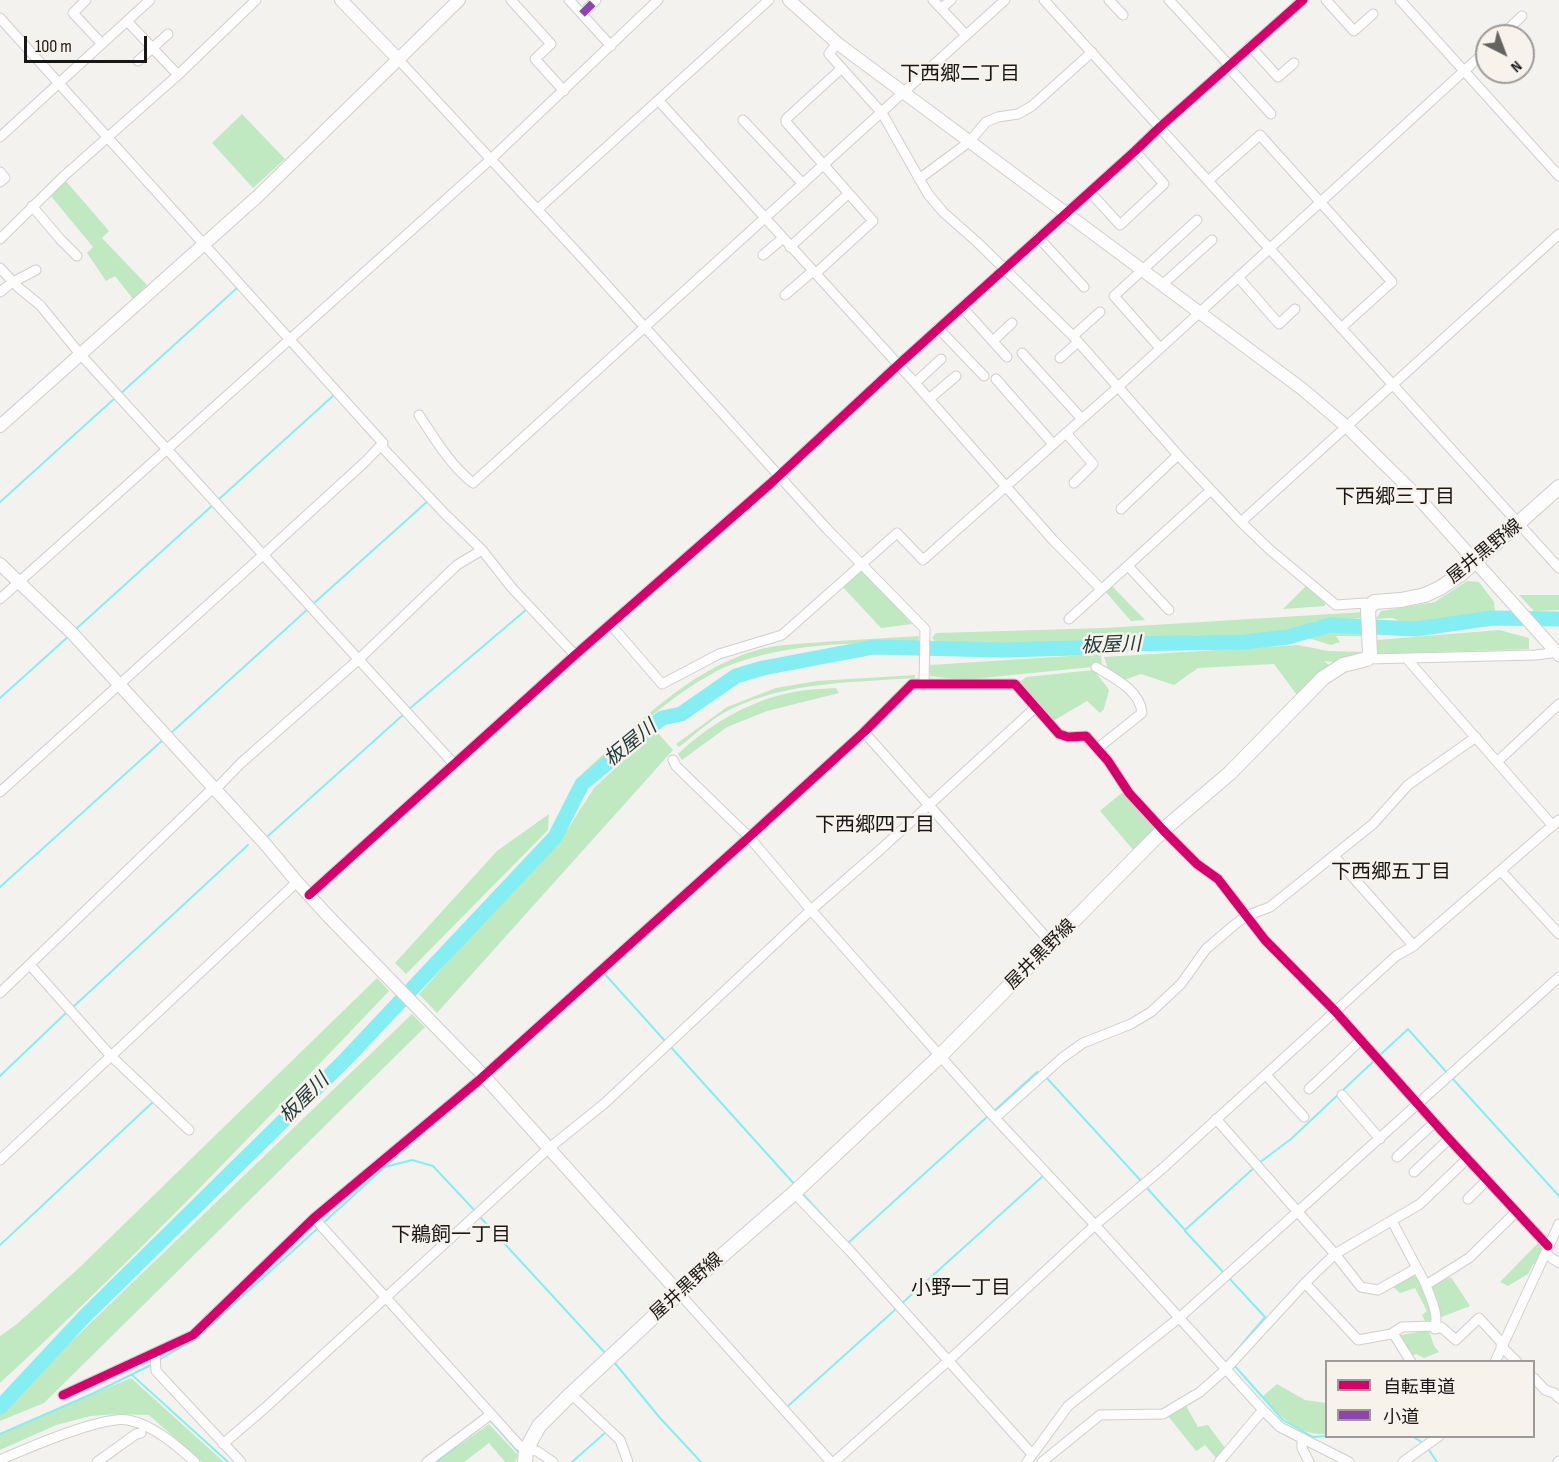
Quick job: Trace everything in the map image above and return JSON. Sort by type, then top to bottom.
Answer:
[{"type":"main road","name":"屋井黒野線","points":[[1369,607],[1374,602],[1425,595],[1461,574],[1559,487]]},
{"type":"main road","points":[[1368,656],[1369,607]]},
{"type":"main road","name":"屋井黒野線","points":[[525,1456],[539,1426],[571,1394],[679,1293],[794,1193],[940,1056],[1163,830],[1230,773],[1323,678],[1342,665],[1368,656]]},
{"type":"street","points":[[86,0],[73,13],[102,44]]},
{"type":"street","points":[[0,137],[150,0]]},
{"type":"street","points":[[0,239],[32,206],[178,75],[256,0]]},
{"type":"street","points":[[341,0],[538,209],[778,476],[925,629],[923,681]]},
{"type":"street","points":[[0,426],[258,196],[459,0]]},
{"type":"street","points":[[511,0],[551,44],[535,59],[564,91]]},
{"type":"street","points":[[569,0],[611,46]]},
{"type":"street","points":[[582,14],[596,0]]},
{"type":"street","points":[[0,599],[491,159],[658,0]]},
{"type":"street","points":[[538,209],[769,0]]},
{"type":"street","points":[[789,0],[837,43],[1301,388],[1347,427],[1414,493],[1557,652]]},
{"type":"street","points":[[933,0],[966,35]]},
{"type":"street","points":[[942,8],[951,0]]},
{"type":"street","points":[[419,415],[439,446],[463,475],[473,483],[1005,0]]},
{"type":"street","points":[[1044,0],[1559,568]]},
{"type":"street","points":[[1109,0],[1123,15]]},
{"type":"street","points":[[1169,0],[1271,114]]},
{"type":"street","points":[[1326,0],[1354,31],[1373,14]]},
{"type":"street","points":[[1400,0],[1559,176]]},
{"type":"street","points":[[309,895],[778,476],[1297,2]]},
{"type":"street","points":[[1514,24],[1522,16]]},
{"type":"street","points":[[0,18],[383,443],[382,447],[482,550],[512,588],[575,655]]},
{"type":"street","points":[[127,21],[178,75]]},
{"type":"street","points":[[138,61],[168,34]]},
{"type":"street","points":[[837,43],[829,54],[882,113],[919,180],[943,212],[1042,303],[1178,455],[1269,549],[1336,605],[1365,603],[1369,607]]},
{"type":"street","points":[[1250,46],[1278,77],[1294,63]]},
{"type":"street","points":[[919,180],[969,142],[986,122],[998,117],[1018,114],[1032,106],[1092,52]]},
{"type":"street","points":[[611,625],[662,684],[719,654],[782,635],[897,533],[923,560],[1066,434],[1475,61]]},
{"type":"street","points":[[786,296],[873,221],[786,122],[786,119],[842,68]]},
{"type":"street","points":[[658,101],[764,220],[915,383],[1053,540],[1101,589]]},
{"type":"street","points":[[743,120],[803,184]]},
{"type":"street","points":[[1209,180],[1260,135],[1321,200],[1392,282],[1341,328]]},
{"type":"street","points":[[1090,192],[1120,225],[1164,184],[1135,151]]},
{"type":"street","points":[[0,172],[5,178],[0,182]]},
{"type":"street","points":[[790,247],[848,194]]},
{"type":"street","points":[[32,206],[77,256]]},
{"type":"street","points":[[1160,348],[1114,296],[1197,220]]},
{"type":"street","points":[[1241,522],[1559,234]]},
{"type":"street","points":[[1038,237],[1084,287]]},
{"type":"street","points":[[763,255],[782,239]]},
{"type":"street","points":[[1162,285],[1212,240]]},
{"type":"street","points":[[0,268],[40,305],[80,354],[453,764]]},
{"type":"street","points":[[0,292],[36,270]]},
{"type":"street","points":[[1238,277],[1279,324],[1295,309]]},
{"type":"street","points":[[962,307],[1007,357]]},
{"type":"street","points":[[1060,358],[1100,312]]},
{"type":"street","points":[[993,341],[1012,323]]},
{"type":"street","points":[[938,328],[984,376]]},
{"type":"street","points":[[1022,353],[1082,419]]},
{"type":"street","points":[[915,383],[942,359]]},
{"type":"street","points":[[929,399],[956,376]]},
{"type":"street","points":[[996,379],[1053,444]]},
{"type":"street","points":[[1066,434],[1093,464],[1074,483]]},
{"type":"street","points":[[0,792],[262,556],[383,443]]},
{"type":"street","points":[[1121,509],[1178,455]]},
{"type":"street","points":[[1069,619],[1211,490]]},
{"type":"street","points":[[0,993],[241,763],[358,660],[457,565],[482,550]]},
{"type":"street","points":[[0,564],[72,633],[309,895],[433,1021],[833,1462],[947,1362],[1095,1225],[1163,1168],[1396,956],[1414,946],[1556,823],[1407,659]]},
{"type":"street","points":[[1128,566],[1169,610]]},
{"type":"street","points":[[1368,656],[1407,659],[1557,652]]},
{"type":"street","points":[[1096,667],[1125,684],[1138,701],[1142,713],[1098,748]]},
{"type":"street","points":[[63,1395],[193,1335],[315,1219],[483,1075],[749,837],[864,732],[912,684],[923,681],[1015,684],[1059,734],[1068,737],[1086,736],[1098,748],[1129,792],[1163,830],[1197,864],[1218,879],[1265,940],[1335,1011],[1559,1263]]},
{"type":"street","points":[[1498,761],[1559,704]]},
{"type":"street","points":[[223,1444],[548,1149],[605,1103],[811,910],[1036,707]]},
{"type":"street","points":[[864,732],[1052,944]]},
{"type":"street","points":[[995,1118],[1062,1058],[1083,1043],[1131,1024],[1151,1012],[1181,984],[1206,949],[1246,916],[1270,908],[1373,824],[1408,785],[1476,737]]},
{"type":"street","points":[[673,760],[676,766],[749,837],[995,1118],[1263,1410],[1280,1427],[1349,1462]]},
{"type":"street","points":[[1334,856],[1414,946]]},
{"type":"street","points":[[1502,871],[1559,934]]},
{"type":"street","points":[[0,1160],[297,882]]},
{"type":"street","points":[[30,965],[111,1056],[189,1130]]},
{"type":"street","points":[[794,1193],[850,1251],[1029,1458],[1068,1406],[1179,1318],[1559,977]]},
{"type":"street","points":[[1309,1089],[1361,1041]]},
{"type":"street","points":[[1266,1075],[1304,1117]]},
{"type":"street","points":[[1342,1095],[1380,1139]]},
{"type":"street","points":[[1216,1119],[1335,1254],[1361,1287],[1378,1290],[1417,1268]]},
{"type":"street","points":[[1397,1156],[1434,1123]]},
{"type":"street","points":[[1414,1172],[1449,1139]]},
{"type":"street","points":[[1042,1462],[1100,1415],[1163,1414],[1200,1392],[1226,1369],[1305,1283],[1335,1254],[1420,1204],[1467,1159]]},
{"type":"street","points":[[1468,1199],[1487,1180]]},
{"type":"street","points":[[1426,1286],[1469,1258],[1516,1212]]},
{"type":"street","points":[[315,1219],[519,1445],[525,1456],[537,1451],[553,1462]]},
{"type":"street","points":[[1392,1221],[1426,1286],[1436,1313],[1435,1326]]},
{"type":"street","points":[[1496,1360],[1559,1224]]},
{"type":"street","points":[[1305,1283],[1358,1340],[1393,1333],[1402,1327],[1435,1326],[1436,1329],[1441,1327],[1456,1340],[1479,1318],[1515,1360]]},
{"type":"street","points":[[1393,1333],[1410,1360]]},
{"type":"street","points":[[155,1353],[156,1371],[241,1462]]},
{"type":"street","points":[[1535,1380],[1545,1390],[1554,1393],[1559,1398]]},
{"type":"street","points":[[571,1394],[620,1440],[628,1462]]},
{"type":"street","points":[[1218,1462],[1263,1410]]},
{"type":"street","points":[[427,1462],[490,1415]]},
{"type":"street","points":[[0,1460],[58,1437],[109,1422],[126,1420],[145,1426],[188,1460]]},
{"type":"street","points":[[97,1462],[136,1434],[141,1433]]},
{"type":"street","points":[[1302,1438],[1302,1448],[1309,1462]]},
{"type":"street","points":[[1403,1462],[1437,1438]]},
{"type":"green space","points":[[242,114],[285,159],[253,188],[212,143]]},
{"type":"green space","points":[[65,180],[109,231],[102,238],[147,285],[133,299],[115,276],[106,281],[87,253],[93,247],[50,195]]},
{"type":"green space","points":[[861,568],[912,624],[881,628],[842,586]]},
{"type":"green space","points":[[1467,581],[1479,582],[1494,602],[1495,611],[1416,629],[1393,618],[1376,619],[1381,611],[1435,602]]},
{"type":"green space","points":[[1111,585],[1145,620],[1131,621],[1104,590]]},
{"type":"green space","points":[[1306,586],[1325,603],[1325,606],[1283,609]]},
{"type":"green space","points":[[1519,595],[1559,595],[1559,610],[1534,611]]},
{"type":"green space","points":[[1364,612],[1363,618],[1315,621],[1300,631],[1279,638],[1197,635],[1132,641],[1091,640],[1074,644],[967,646],[939,645],[932,638],[936,633],[1104,628]]},
{"type":"green space","points":[[1330,625],[1353,629],[1367,636],[1336,636],[1340,642],[1331,645],[1308,638],[1307,632]]},
{"type":"green space","points":[[1499,630],[1529,638],[1529,649],[1376,654],[1377,640]]},
{"type":"green space","points":[[919,636],[918,644],[870,643],[820,646],[770,653],[725,667],[670,701],[586,776],[583,773],[662,703],[706,672],[729,660],[754,651],[779,646]]},
{"type":"green space","points":[[1298,645],[1328,651],[1367,652],[1353,664],[1324,661],[1330,666],[1297,695],[1274,664],[1198,668],[1174,685],[1141,674],[1124,680],[1108,669],[1104,657]]},
{"type":"green space","points":[[1101,654],[1102,666],[963,680],[930,676],[930,665]]},
{"type":"green space","points":[[1094,670],[1109,690],[1104,709],[1100,713],[1087,701],[1053,721],[1020,682],[1026,677]]},
{"type":"green space","points":[[915,675],[915,678],[821,685],[776,693],[731,709],[710,722],[679,747],[676,744],[727,707],[776,688],[817,681]]},
{"type":"green space","points":[[836,688],[839,693],[767,711],[727,727],[682,760],[678,754],[717,723],[746,707],[794,692]]},
{"type":"green space","points":[[656,731],[673,750],[437,1013],[419,994],[569,827],[594,788]]},
{"type":"green space","points":[[1124,791],[1155,829],[1134,851],[1100,811]]},
{"type":"green space","points":[[549,814],[548,830],[406,974],[395,963],[497,851]]},
{"type":"green space","points":[[377,978],[389,991],[149,1239],[0,1383],[0,1336],[17,1324],[81,1266]]},
{"type":"green space","points":[[412,1014],[425,1027],[44,1403],[0,1421],[0,1410]]},
{"type":"green space","points":[[1538,1243],[1542,1251],[1536,1266],[1533,1264],[1528,1274],[1508,1286],[1500,1282]]},
{"type":"green space","points":[[1413,1273],[1424,1289],[1451,1277],[1470,1306],[1426,1323],[1422,1315],[1427,1311],[1415,1288],[1400,1293],[1392,1286]]},
{"type":"green space","points":[[1429,1330],[1434,1346],[1439,1352],[1424,1358],[1416,1354],[1410,1357],[1396,1336]]},
{"type":"green space","points":[[131,1378],[224,1462],[202,1462],[149,1415],[91,1416],[56,1425],[0,1450],[0,1433]]},
{"type":"green space","points":[[1277,1384],[1305,1400],[1325,1403],[1325,1434],[1307,1432],[1298,1428],[1283,1418],[1262,1397]]},
{"type":"green space","points":[[1185,1404],[1198,1427],[1208,1425],[1225,1448],[1216,1458],[1205,1445],[1196,1451],[1168,1416]]},
{"type":"green space","points":[[489,1424],[518,1455],[515,1462],[505,1462],[489,1443],[464,1462],[436,1462]]},
{"type":"waterway","points":[[119,395],[237,288]]},
{"type":"waterway","points":[[218,500],[334,395]]},
{"type":"waterway","points":[[0,502],[115,398]]},
{"type":"waterway","points":[[313,604],[429,500]]},
{"type":"waterway","points":[[76,629],[214,504]]},
{"type":"waterway","points":[[171,733],[309,608]]},
{"type":"waterway","points":[[408,710],[527,609]]},
{"type":"waterway","name":"板屋川","points":[[0,1407],[84,1317],[346,1059],[555,837],[582,784],[662,718],[681,714],[736,676],[763,668],[874,647],[1002,650],[1078,648],[1117,644],[1245,642],[1288,637],[1330,625],[1416,629],[1492,618],[1559,619]]},
{"type":"waterway","points":[[0,698],[70,635]]},
{"type":"waterway","points":[[268,836],[404,714]]},
{"type":"waterway","points":[[0,887],[164,739]]},
{"type":"waterway","points":[[72,1008],[248,845]]},
{"type":"waterway","points":[[603,972],[665,1041]]},
{"type":"waterway","points":[[0,1076],[67,1012]]},
{"type":"waterway","points":[[1380,1055],[1408,1029],[1448,1074]]},
{"type":"waterway","points":[[669,1045],[796,1186]]},
{"type":"waterway","points":[[1259,1163],[1291,1139],[1376,1059]]},
{"type":"waterway","points":[[993,1112],[1037,1072],[1040,1073]]},
{"type":"waterway","points":[[1045,1076],[1142,1182]]},
{"type":"waterway","points":[[1452,1078],[1559,1196]]},
{"type":"waterway","points":[[0,1245],[154,1101]]},
{"type":"waterway","points":[[848,1243],[988,1116]]},
{"type":"waterway","points":[[386,1166],[424,1132]]},
{"type":"waterway","points":[[322,1224],[385,1167],[412,1160],[433,1166],[476,1212]]},
{"type":"waterway","points":[[1146,1187],[1185,1230],[1255,1167]]},
{"type":"waterway","points":[[900,1305],[1043,1176]]},
{"type":"waterway","points":[[802,1193],[840,1235]]},
{"type":"waterway","points":[[480,1217],[606,1354]]},
{"type":"waterway","points":[[202,1333],[318,1228]]},
{"type":"waterway","points":[[1185,1231],[1224,1273]]},
{"type":"waterway","points":[[1228,1277],[1265,1317],[1232,1356]]},
{"type":"waterway","points":[[788,1406],[896,1309]]},
{"type":"waterway","points":[[159,1360],[195,1339]]},
{"type":"waterway","points":[[614,1362],[660,1418],[701,1462]]},
{"type":"waterway","points":[[1233,1364],[1283,1420],[1313,1437],[1325,1436]]},
{"type":"waterway","points":[[0,1434],[151,1365]]},
{"type":"waterway","points":[[132,1375],[228,1462]]},
{"type":"waterway","points":[[489,1421],[521,1455]]},
{"type":"waterway","points":[[572,1462],[606,1432]]},
{"type":"waterway","points":[[436,1462],[472,1434]]},
{"type":"waterway","points":[[1415,1438],[1423,1443]]},
{"type":"waterway","points":[[1427,1447],[1437,1462]]},
{"type":"marked path","points":[[582,14],[596,0]]},
{"type":"cycle path","points":[[309,895],[575,655],[770,484],[1160,127],[1303,0]]},
{"type":"cycle path","points":[[63,1395],[193,1335],[314,1218],[477,1082],[864,732],[912,684],[1015,684],[1059,734],[1068,737],[1086,736],[1108,761],[1129,793],[1197,864],[1218,879],[1265,940],[1335,1011],[1548,1246]]},
{"type":"district","name":"下西郷二丁目","points":[[960,75]]},
{"type":"district","name":"下西郷三丁目","points":[[1395,498]]},
{"type":"district","name":"下西郷四丁目","points":[[875,826]]},
{"type":"district","name":"下西郷五丁目","points":[[1391,873]]},
{"type":"district","name":"下鵜飼一丁目","points":[[451,1236]]},
{"type":"district","name":"小野一丁目","points":[[961,1289]]}]
